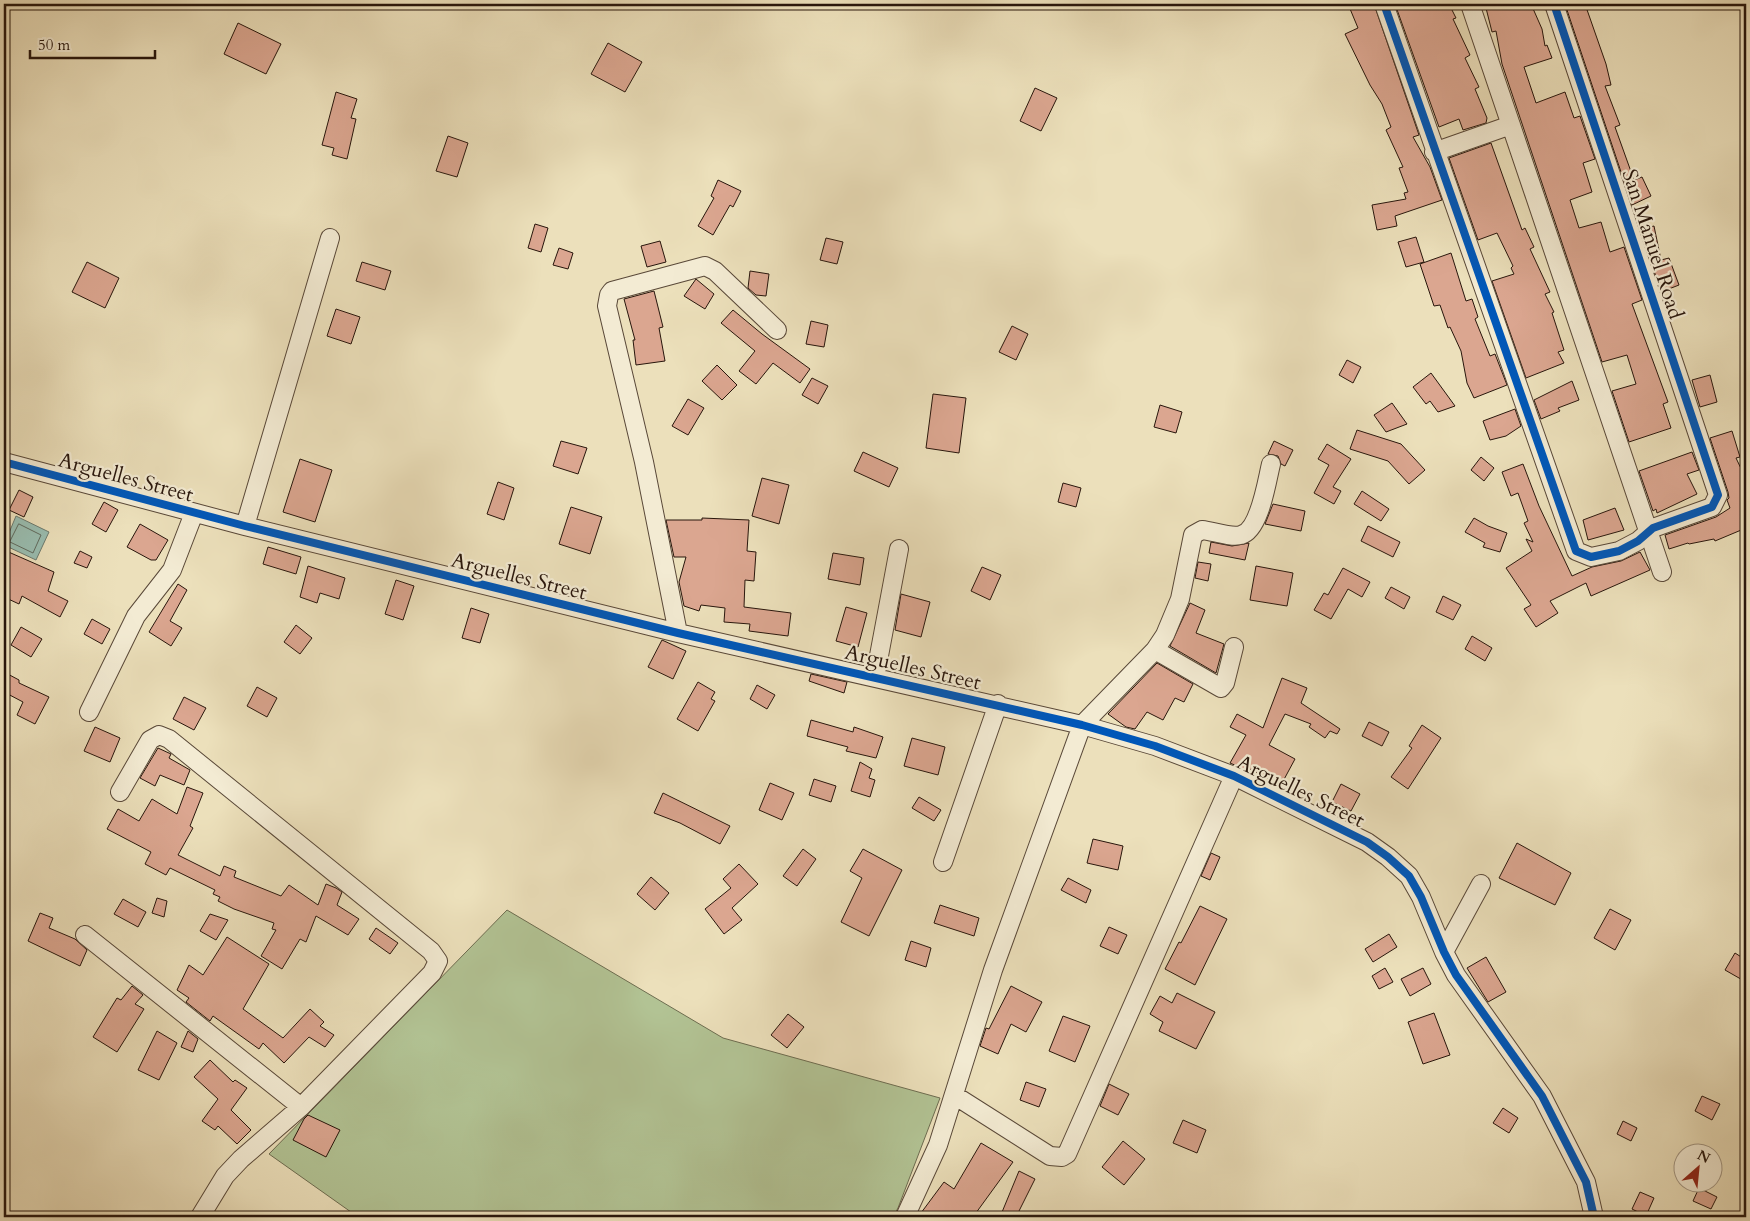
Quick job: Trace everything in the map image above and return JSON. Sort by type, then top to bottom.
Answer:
[{"type":"street","points":[[1384,4],[1434,152],[1576,551],[1585,557],[1619,551],[1638,541],[1648,532]]},
{"type":"street","points":[[1470,4],[1662,572]]},
{"type":"street","name":"San Manuel Road","points":[[1554,4],[1718,495],[1712,507],[1661,524],[1648,532]]},
{"type":"street","points":[[1434,152],[1511,125]]},
{"type":"street","points":[[245,526],[330,238]]},
{"type":"street","points":[[678,633],[644,462],[607,306],[609,295],[612,291],[705,266],[716,271],[777,330]]},
{"type":"street","name":"Arguelles Street","points":[[4,462],[245,526],[678,633],[998,704],[1082,725],[1155,746],[1234,776],[1367,842],[1388,857],[1409,876],[1421,897],[1444,952],[1480,1011],[1542,1096],[1586,1182],[1594,1217]]},
{"type":"street","points":[[905,1217],[938,1145],[993,970],[1082,725],[1154,650],[1174,619],[1194,535],[1202,530],[1234,535],[1248,532],[1258,516],[1271,464]]},
{"type":"street","points":[[89,712],[136,616],[172,570],[194,513]]},
{"type":"street","points":[[875,677],[899,549]]},
{"type":"street","points":[[1154,650],[1221,688],[1225,683],[1234,647]]},
{"type":"street","points":[[943,862],[998,704]]},
{"type":"street","points":[[120,792],[154,737],[159,735],[169,739],[436,956],[436,968],[432,973],[301,1107],[240,1159],[225,1176],[200,1217]]},
{"type":"street","points":[[954,1095],[1050,1156],[1062,1157],[1067,1154],[1234,776]]},
{"type":"street","points":[[1444,952],[1481,884]]},
{"type":"street","points":[[85,935],[301,1107]]},
{"type":"green space","points":[[507,910],[723,1038],[940,1098],[893,1217],[358,1217],[269,1154]]},
{"type":"water","points":[[16,516],[49,532],[36,560],[4,545]]},
{"type":"building","points":[[1348,4],[1374,4],[1419,135],[1413,137],[1430,167],[1442,200],[1395,216],[1397,226],[1377,230],[1372,205],[1406,199],[1404,193],[1408,192],[1399,168],[1403,167],[1386,130],[1391,127],[1382,104],[1370,85],[1345,34],[1358,28]]},
{"type":"building","points":[[1395,4],[1449,4],[1456,18],[1453,19],[1470,55],[1465,58],[1479,87],[1475,89],[1487,118],[1486,123],[1463,130],[1459,119],[1439,127]]},
{"type":"building","points":[[1485,4],[1531,4],[1542,29],[1545,46],[1547,45],[1552,58],[1524,67],[1536,103],[1565,92],[1574,118],[1580,116],[1595,159],[1583,163],[1592,192],[1570,200],[1579,228],[1601,222],[1610,252],[1624,247],[1642,300],[1632,304],[1668,402],[1663,404],[1671,428],[1629,442],[1612,391],[1636,384],[1627,355],[1602,362],[1502,64],[1496,31],[1492,32]]},
{"type":"building","points":[[1565,4],[1585,4],[1606,64],[1611,85],[1605,86],[1620,125],[1615,127],[1634,180],[1642,177],[1651,196],[1632,205]]},
{"type":"building","points":[[238,23],[281,44],[266,74],[224,54]]},
{"type":"building","points":[[608,43],[642,62],[625,92],[591,74]]},
{"type":"building","points":[[1035,88],[1057,98],[1041,131],[1020,121]]},
{"type":"building","points":[[336,92],[357,99],[351,118],[356,119],[347,159],[332,155],[334,148],[322,145]]},
{"type":"building","points":[[448,136],[468,143],[457,177],[436,171]]},
{"type":"building","points":[[1491,143],[1522,230],[1525,228],[1534,247],[1530,249],[1550,292],[1545,294],[1554,312],[1552,313],[1564,350],[1558,352],[1564,363],[1526,378],[1492,281],[1514,274],[1511,268],[1513,266],[1497,233],[1478,240],[1449,158]]},
{"type":"building","points":[[718,180],[741,191],[733,207],[730,205],[713,235],[698,226],[714,198],[711,196]]},
{"type":"building","points":[[1641,209],[1650,227],[1654,226],[1661,260],[1669,258],[1679,285],[1661,292],[1635,213]]},
{"type":"building","points":[[535,224],[548,228],[541,252],[528,248]]},
{"type":"building","points":[[1416,237],[1424,262],[1406,267],[1398,242]]},
{"type":"building","points":[[826,238],[843,242],[837,264],[820,260]]},
{"type":"building","points":[[660,241],[666,262],[647,267],[641,246]]},
{"type":"building","points":[[559,248],[573,253],[568,269],[553,265]]},
{"type":"building","points":[[1451,253],[1466,301],[1472,299],[1478,317],[1475,319],[1490,356],[1495,354],[1507,385],[1474,398],[1467,383],[1461,351],[1450,327],[1448,328],[1440,305],[1434,306],[1420,264]]},
{"type":"building","points":[[87,262],[119,278],[105,308],[72,292]]},
{"type":"building","points":[[362,262],[391,271],[385,290],[356,281]]},
{"type":"building","points":[[750,271],[769,274],[766,296],[756,295],[748,288]]},
{"type":"building","points":[[696,279],[714,294],[705,309],[684,296]]},
{"type":"building","points":[[654,291],[663,327],[659,328],[665,361],[636,365],[633,340],[635,340],[624,299]]},
{"type":"building","points":[[336,309],[360,317],[351,344],[327,336]]},
{"type":"building","points":[[733,310],[810,369],[800,383],[773,363],[756,384],[739,371],[755,351],[721,323]]},
{"type":"building","points":[[811,321],[828,325],[824,347],[806,344]]},
{"type":"building","points":[[1012,326],[1028,334],[1016,360],[999,352]]},
{"type":"building","points":[[1347,360],[1361,367],[1353,383],[1339,375]]},
{"type":"building","points":[[717,365],[737,385],[722,400],[702,381]]},
{"type":"building","points":[[1431,373],[1455,406],[1438,412],[1430,401],[1426,404],[1413,387]]},
{"type":"building","points":[[1710,375],[1717,402],[1700,407],[1692,380]]},
{"type":"building","points":[[812,378],[828,386],[818,404],[802,395]]},
{"type":"building","points":[[1572,381],[1579,400],[1558,408],[1560,411],[1541,419],[1534,400]]},
{"type":"building","points":[[933,394],[966,398],[959,453],[926,448]]},
{"type":"building","points":[[688,399],[704,408],[688,435],[672,426]]},
{"type":"building","points":[[1392,403],[1407,424],[1386,432],[1374,415]]},
{"type":"building","points":[[1160,405],[1182,412],[1176,433],[1154,427]]},
{"type":"building","points":[[1515,409],[1521,426],[1506,436],[1490,440],[1483,421]]},
{"type":"building","points":[[1357,430],[1401,444],[1425,470],[1409,484],[1388,461],[1350,449]]},
{"type":"building","points":[[1732,431],[1740,457],[1736,458],[1746,479],[1746,528],[1715,541],[1714,539],[1688,543],[1669,549],[1665,535],[1716,517],[1730,508],[1727,500],[1729,498],[1728,492],[1710,438]]},
{"type":"building","points":[[561,441],[587,448],[578,474],[553,466]]},
{"type":"building","points":[[1274,441],[1293,450],[1285,466],[1281,464],[1278,456],[1268,454]]},
{"type":"building","points":[[1327,444],[1351,459],[1333,487],[1341,491],[1334,504],[1314,493],[1329,465],[1318,459]]},
{"type":"building","points":[[863,452],[898,468],[889,487],[854,471]]},
{"type":"building","points":[[1692,452],[1699,470],[1687,474],[1697,494],[1657,513],[1656,509],[1653,511],[1639,471]]},
{"type":"building","points":[[1481,457],[1494,468],[1484,481],[1471,470]]},
{"type":"building","points":[[300,459],[332,470],[315,522],[283,512]]},
{"type":"building","points":[[1523,464],[1539,506],[1572,576],[1592,567],[1621,561],[1640,552],[1650,570],[1591,596],[1586,583],[1550,601],[1558,613],[1536,627],[1524,609],[1531,605],[1506,568],[1532,551],[1526,539],[1533,542],[1524,523],[1528,521],[1518,493],[1511,496],[1502,472]]},
{"type":"building","points":[[762,478],[789,485],[779,524],[752,516]]},
{"type":"building","points":[[498,482],[514,488],[504,520],[487,514]]},
{"type":"building","points":[[1063,483],[1081,488],[1076,507],[1058,502]]},
{"type":"building","points":[[19,490],[33,497],[24,517],[9,510]]},
{"type":"building","points":[[1362,491],[1389,509],[1381,521],[1354,504]]},
{"type":"building","points":[[104,502],[118,510],[106,532],[92,524]]},
{"type":"building","points":[[1273,504],[1305,511],[1301,531],[1265,524]]},
{"type":"building","points":[[571,507],[602,517],[590,554],[559,544]]},
{"type":"building","points":[[1615,508],[1624,530],[1588,540],[1583,520]]},
{"type":"building","points":[[702,518],[749,520],[747,551],[756,552],[754,581],[745,580],[744,607],[791,613],[788,636],[749,631],[750,624],[724,622],[725,608],[701,605],[699,611],[684,606],[679,582],[686,557],[674,557],[666,520],[702,520]]},
{"type":"building","points":[[1474,518],[1507,533],[1500,552],[1483,547],[1485,543],[1465,532]]},
{"type":"building","points":[[140,524],[168,540],[156,560],[151,560],[127,547]]},
{"type":"building","points":[[1368,526],[1400,542],[1393,557],[1361,541]]},
{"type":"building","points":[[1211,542],[1232,546],[1249,543],[1245,560],[1209,553]]},
{"type":"building","points":[[268,547],[301,557],[296,574],[263,564]]},
{"type":"building","points":[[4,550],[54,572],[48,591],[68,601],[60,617],[22,596],[19,604],[4,597]]},
{"type":"building","points":[[80,551],[92,557],[87,568],[74,563]]},
{"type":"building","points":[[833,553],[864,558],[860,585],[828,579]]},
{"type":"building","points":[[1198,562],[1211,564],[1208,581],[1195,578]]},
{"type":"building","points":[[308,566],[345,578],[339,599],[320,593],[317,603],[300,597]]},
{"type":"building","points":[[1256,566],[1293,573],[1287,606],[1250,600]]},
{"type":"building","points":[[982,567],[1001,575],[990,600],[971,591]]},
{"type":"building","points":[[1343,568],[1370,582],[1362,597],[1348,589],[1331,619],[1314,610],[1324,593],[1328,595]]},
{"type":"building","points":[[396,580],[414,586],[403,620],[385,614]]},
{"type":"building","points":[[178,584],[187,590],[170,621],[182,628],[171,646],[149,632]]},
{"type":"building","points":[[1391,587],[1410,597],[1404,609],[1385,598]]},
{"type":"building","points":[[901,594],[930,602],[921,637],[895,630]]},
{"type":"building","points":[[1443,596],[1461,605],[1453,620],[1436,612]]},
{"type":"building","points":[[1190,603],[1205,610],[1196,633],[1224,644],[1216,673],[1170,646]]},
{"type":"building","points":[[846,607],[867,613],[858,647],[836,641]]},
{"type":"building","points":[[471,608],[489,614],[480,643],[462,638]]},
{"type":"building","points":[[92,619],[110,629],[102,644],[84,634]]},
{"type":"building","points":[[296,625],[312,638],[300,654],[284,642]]},
{"type":"building","points":[[21,627],[42,639],[31,657],[11,645]]},
{"type":"building","points":[[1472,636],[1492,648],[1485,661],[1465,649]]},
{"type":"building","points":[[662,640],[686,651],[673,679],[648,667]]},
{"type":"building","points":[[1157,663],[1193,684],[1184,702],[1175,698],[1163,720],[1147,712],[1135,729],[1126,727],[1108,714]]},
{"type":"building","points":[[4,672],[19,680],[19,683],[49,697],[35,724],[17,715],[23,702],[4,692]]},
{"type":"building","points":[[811,674],[847,682],[844,693],[809,681]]},
{"type":"building","points":[[1282,678],[1307,688],[1301,703],[1340,729],[1337,734],[1330,731],[1325,738],[1309,727],[1311,724],[1285,714],[1269,745],[1295,759],[1281,785],[1248,768],[1246,770],[1230,763],[1246,735],[1230,727],[1237,714],[1263,728]]},
{"type":"building","points":[[698,682],[715,692],[711,699],[715,701],[698,731],[677,719]]},
{"type":"building","points":[[757,685],[775,695],[767,709],[750,699]]},
{"type":"building","points":[[257,687],[277,698],[267,717],[247,706]]},
{"type":"building","points":[[184,697],[206,708],[194,730],[173,719]]},
{"type":"building","points":[[811,720],[853,732],[854,727],[883,737],[876,758],[846,751],[848,747],[807,736]]},
{"type":"building","points":[[1369,722],[1389,732],[1382,746],[1362,736]]},
{"type":"building","points":[[1422,725],[1441,738],[1408,789],[1391,777],[1412,748],[1409,746]]},
{"type":"building","points":[[95,727],[120,738],[110,762],[84,751]]},
{"type":"building","points":[[912,738],[945,747],[938,775],[904,766]]},
{"type":"building","points":[[158,748],[171,754],[169,758],[190,770],[184,785],[160,775],[155,786],[140,778]]},
{"type":"building","points":[[860,762],[872,769],[869,778],[875,780],[870,797],[851,791]]},
{"type":"building","points":[[814,779],[836,786],[831,802],[809,795]]},
{"type":"building","points":[[770,783],[794,793],[782,820],[759,810]]},
{"type":"building","points":[[1341,784],[1360,794],[1351,811],[1332,802]]},
{"type":"building","points":[[187,787],[203,793],[190,826],[193,828],[178,855],[220,876],[224,866],[236,871],[234,877],[281,896],[289,885],[318,905],[326,884],[336,888],[342,892],[337,905],[359,919],[348,935],[316,916],[306,942],[300,939],[282,969],[261,956],[276,930],[272,929],[274,923],[234,909],[218,901],[220,897],[213,894],[215,890],[170,868],[166,875],[145,864],[151,852],[107,829],[118,809],[139,821],[152,799],[177,814]]},
{"type":"building","points":[[663,793],[730,826],[720,844],[680,823],[654,813]]},
{"type":"building","points":[[919,797],[941,810],[934,821],[912,808]]},
{"type":"building","points":[[1093,839],[1123,846],[1118,870],[1087,863]]},
{"type":"building","points":[[1517,843],[1571,873],[1555,905],[1499,878]]},
{"type":"building","points":[[803,849],[816,859],[797,886],[783,876]]},
{"type":"building","points":[[863,849],[902,870],[869,936],[841,922],[862,878],[850,871]]},
{"type":"building","points":[[1211,853],[1220,857],[1210,880],[1201,876]]},
{"type":"building","points":[[739,864],[758,884],[732,908],[742,920],[724,934],[705,909],[731,888],[723,879]]},
{"type":"building","points":[[651,877],[669,893],[655,910],[637,894]]},
{"type":"building","points":[[1068,878],[1091,890],[1086,903],[1061,890]]},
{"type":"building","points":[[157,898],[167,901],[164,917],[152,913]]},
{"type":"building","points":[[123,899],[146,912],[138,927],[114,914]]},
{"type":"building","points":[[940,905],[979,918],[974,936],[934,923]]},
{"type":"building","points":[[1200,906],[1227,919],[1195,985],[1165,969]]},
{"type":"building","points":[[1610,909],[1631,920],[1615,950],[1594,938]]},
{"type":"building","points":[[40,913],[53,918],[49,928],[75,939],[87,950],[80,966],[28,941]]},
{"type":"building","points":[[210,914],[228,920],[216,940],[200,931]]},
{"type":"building","points":[[1109,927],[1127,935],[1118,954],[1100,946]]},
{"type":"building","points":[[376,928],[398,943],[390,954],[369,939]]},
{"type":"building","points":[[1389,934],[1397,947],[1373,962],[1365,949]]},
{"type":"building","points":[[227,937],[269,964],[243,1009],[283,1038],[310,1009],[324,1022],[320,1026],[334,1035],[325,1047],[309,1037],[284,1063],[263,1043],[259,1049],[213,1016],[210,1021],[186,1002],[189,998],[177,990],[189,965],[203,975]]},
{"type":"building","points":[[911,941],[931,948],[926,967],[905,960]]},
{"type":"building","points":[[1735,953],[1746,960],[1746,982],[1725,970]]},
{"type":"building","points":[[1486,957],[1506,992],[1488,1002],[1467,968]]},
{"type":"building","points":[[1385,968],[1393,982],[1379,989],[1372,976]]},
{"type":"building","points":[[1423,968],[1431,984],[1410,996],[1401,979]]},
{"type":"building","points":[[132,986],[143,995],[135,1004],[144,1009],[117,1052],[93,1037],[117,998],[121,1000]]},
{"type":"building","points":[[1011,986],[1042,1002],[1026,1032],[1011,1024],[998,1054],[980,1046],[986,1028],[989,1029]]},
{"type":"building","points":[[1177,993],[1215,1012],[1196,1049],[1159,1031],[1163,1022],[1150,1014],[1160,996],[1172,1003]]},
{"type":"building","points":[[1434,1013],[1450,1055],[1423,1064],[1408,1022]]},
{"type":"building","points":[[788,1014],[804,1027],[787,1048],[771,1035]]},
{"type":"building","points":[[1063,1016],[1090,1026],[1075,1062],[1049,1051]]},
{"type":"building","points":[[157,1031],[177,1043],[159,1080],[138,1070]]},
{"type":"building","points":[[188,1031],[198,1039],[193,1052],[181,1047]]},
{"type":"building","points":[[210,1060],[233,1082],[235,1080],[247,1088],[231,1110],[251,1130],[237,1144],[218,1126],[215,1130],[202,1121],[218,1099],[194,1077]]},
{"type":"building","points":[[1026,1082],[1046,1089],[1039,1107],[1020,1100]]},
{"type":"building","points":[[1109,1084],[1129,1094],[1118,1115],[1100,1106]]},
{"type":"building","points":[[1702,1096],[1720,1104],[1712,1120],[1695,1111]]},
{"type":"building","points":[[1503,1108],[1518,1118],[1509,1133],[1493,1123]]},
{"type":"building","points":[[308,1115],[340,1130],[326,1157],[293,1140]]},
{"type":"building","points":[[1183,1120],[1206,1130],[1197,1153],[1173,1143]]},
{"type":"building","points":[[1623,1121],[1637,1128],[1631,1141],[1617,1134]]},
{"type":"building","points":[[1123,1141],[1145,1159],[1124,1185],[1102,1167]]},
{"type":"building","points":[[981,1143],[1013,1162],[973,1217],[918,1217],[944,1182],[954,1189]]},
{"type":"building","points":[[1019,1171],[1035,1179],[1016,1217],[1000,1217]]},
{"type":"building","points":[[1640,1192],[1654,1198],[1646,1216],[1632,1209]]},
{"type":"building","points":[[1696,1194],[1711,1194],[1717,1197],[1711,1209],[1693,1201]]},
{"type":"cycle path","points":[[1384,4],[1576,551],[1591,557],[1619,551],[1638,541],[1653,528],[1712,507],[1718,495],[1554,4]]},
{"type":"cycle path","points":[[4,462],[245,526],[678,633],[1082,725],[1155,746],[1234,776],[1367,842],[1388,857],[1409,876],[1421,897],[1444,952],[1456,975],[1542,1096],[1586,1182],[1594,1217]]}]
